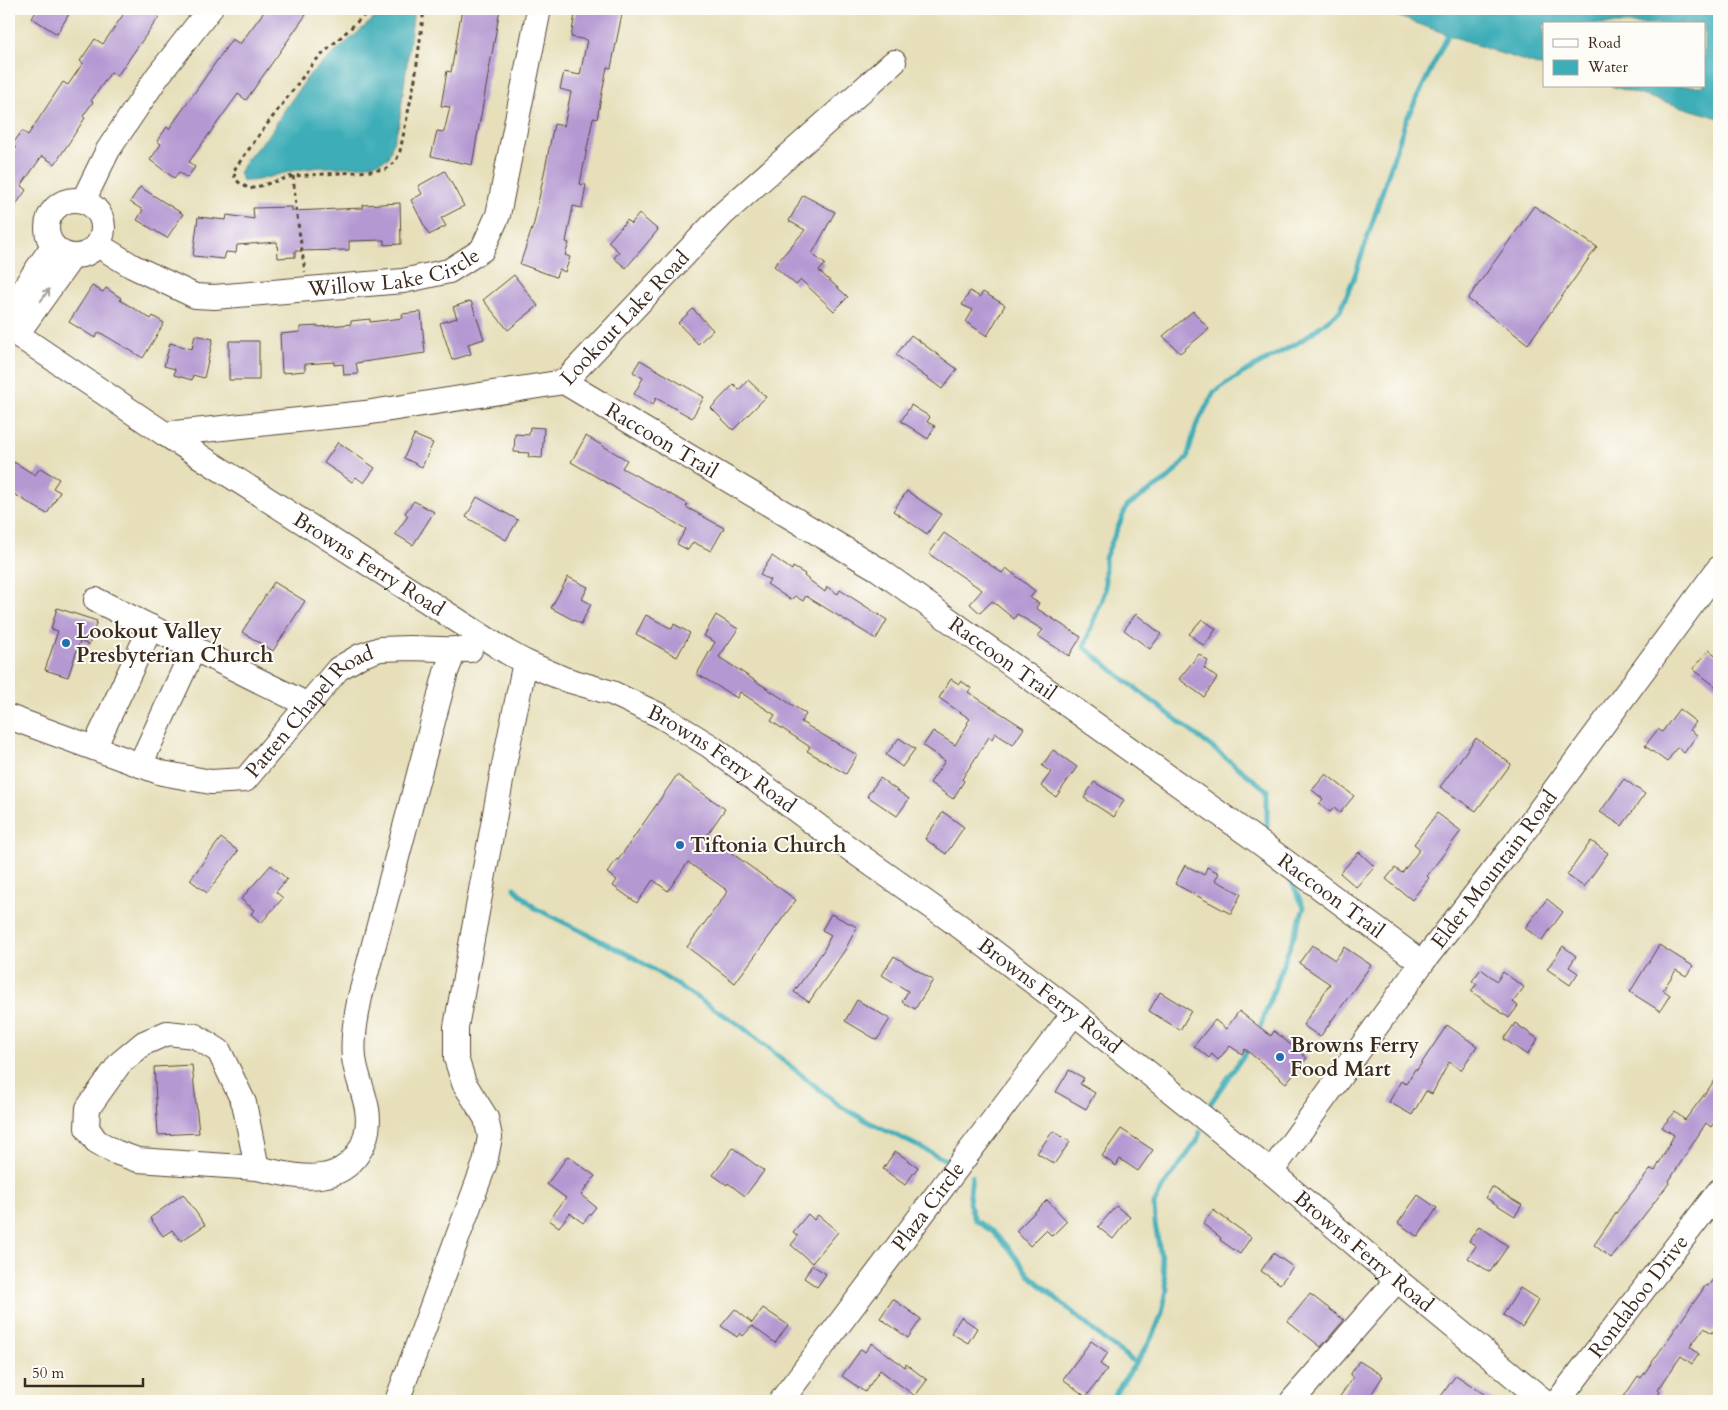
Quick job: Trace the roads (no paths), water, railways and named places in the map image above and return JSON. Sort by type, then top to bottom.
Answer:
[{"type":"street","points":[[84,201],[108,150],[157,77],[210,9]]},
{"type":"street","name":"Willow Lake Circle","points":[[98,245],[132,266],[195,296],[214,298],[403,281],[449,271],[482,250],[498,215],[539,9]]},
{"type":"street","name":"Lookout Lake Road","points":[[165,434],[366,414],[564,382],[723,214],[894,62]]},
{"type":"street","points":[[68,200],[84,201],[98,211],[104,228],[98,245],[86,255],[62,251],[47,232],[49,216],[56,207],[68,200]]},
{"type":"street","points":[[9,310],[62,251]]},
{"type":"street","points":[[13,332],[62,251]]},
{"type":"street","name":"Browns Ferry Road","points":[[13,332],[165,434],[516,657],[564,679],[612,693],[661,716],[710,746],[819,827],[962,928],[1074,1013],[1271,1172],[1397,1280],[1544,1401]]},
{"type":"street","name":"Raccoon Trail","points":[[564,382],[878,569],[1260,842],[1422,963]]},
{"type":"street","name":"Elder Mountain Road","points":[[1271,1172],[1422,963],[1516,842],[1719,568]]},
{"type":"street","points":[[96,600],[308,705]]},
{"type":"street","points":[[94,748],[151,627]]},
{"type":"street","points":[[140,766],[194,648]]},
{"type":"street","name":"Patten Chapel Road","points":[[9,717],[162,773],[211,782],[245,780],[338,669],[360,656],[380,649],[410,648],[455,649],[516,657]]},
{"type":"street","points":[[257,1168],[244,1103],[240,1094],[219,1051],[195,1036],[167,1033],[144,1043],[120,1063],[88,1108],[87,1128],[96,1141],[114,1152],[138,1160],[257,1168],[307,1176],[322,1176],[351,1164],[362,1149],[368,1128],[367,1111],[354,1060],[353,1037],[360,997],[446,672],[455,649]]},
{"type":"street","points":[[397,1401],[485,1163],[490,1137],[486,1118],[464,1083],[456,1058],[456,1027],[503,770],[516,657]]},
{"type":"street","name":"Plaza Circle","points":[[781,1401],[1074,1013]]},
{"type":"street","name":"Rondaboo Drive","points":[[1558,1401],[1719,1191]]},
{"type":"street","points":[[1292,1401],[1397,1280]]},
{"type":"water","points":[[385,9],[414,9],[399,124],[388,158],[370,165],[302,169],[259,180],[243,181],[239,173],[247,159],[271,132],[310,74]]},
{"type":"water","points":[[1377,9],[1719,9],[1719,118],[1618,88],[1706,88],[1706,22],[1543,22],[1543,67],[1496,52]]},
{"type":"waterway","points":[[1269,836],[1267,834],[1267,790],[1084,647],[1105,591],[1105,558],[1127,506],[1169,478],[1187,458],[1196,426],[1214,392],[1243,373],[1301,341],[1340,311],[1355,275],[1406,120],[1450,31]]},
{"type":"waterway","points":[[1258,1033],[1304,908],[1289,877]]},
{"type":"waterway","points":[[514,888],[535,908],[635,958],[741,1026],[840,1106],[952,1163]]},
{"type":"waterway","points":[[1210,1104],[1250,1046]]},
{"type":"waterway","points":[[1110,1401],[1149,1343],[1161,1317],[1167,1290],[1155,1224],[1154,1204],[1163,1187],[1197,1141],[1200,1132]]},
{"type":"waterway","points":[[972,1176],[969,1203],[975,1220],[993,1232],[1012,1252],[1029,1275],[1107,1342],[1136,1363]]},
{"type":"place","name":"Lookout Valley Presbyterian Church","points":[[66,643]]},
{"type":"place","name":"Tiftonia Church","points":[[680,845]]},
{"type":"place","name":"Browns Ferry Food Mart","points":[[1280,1057]]}]
